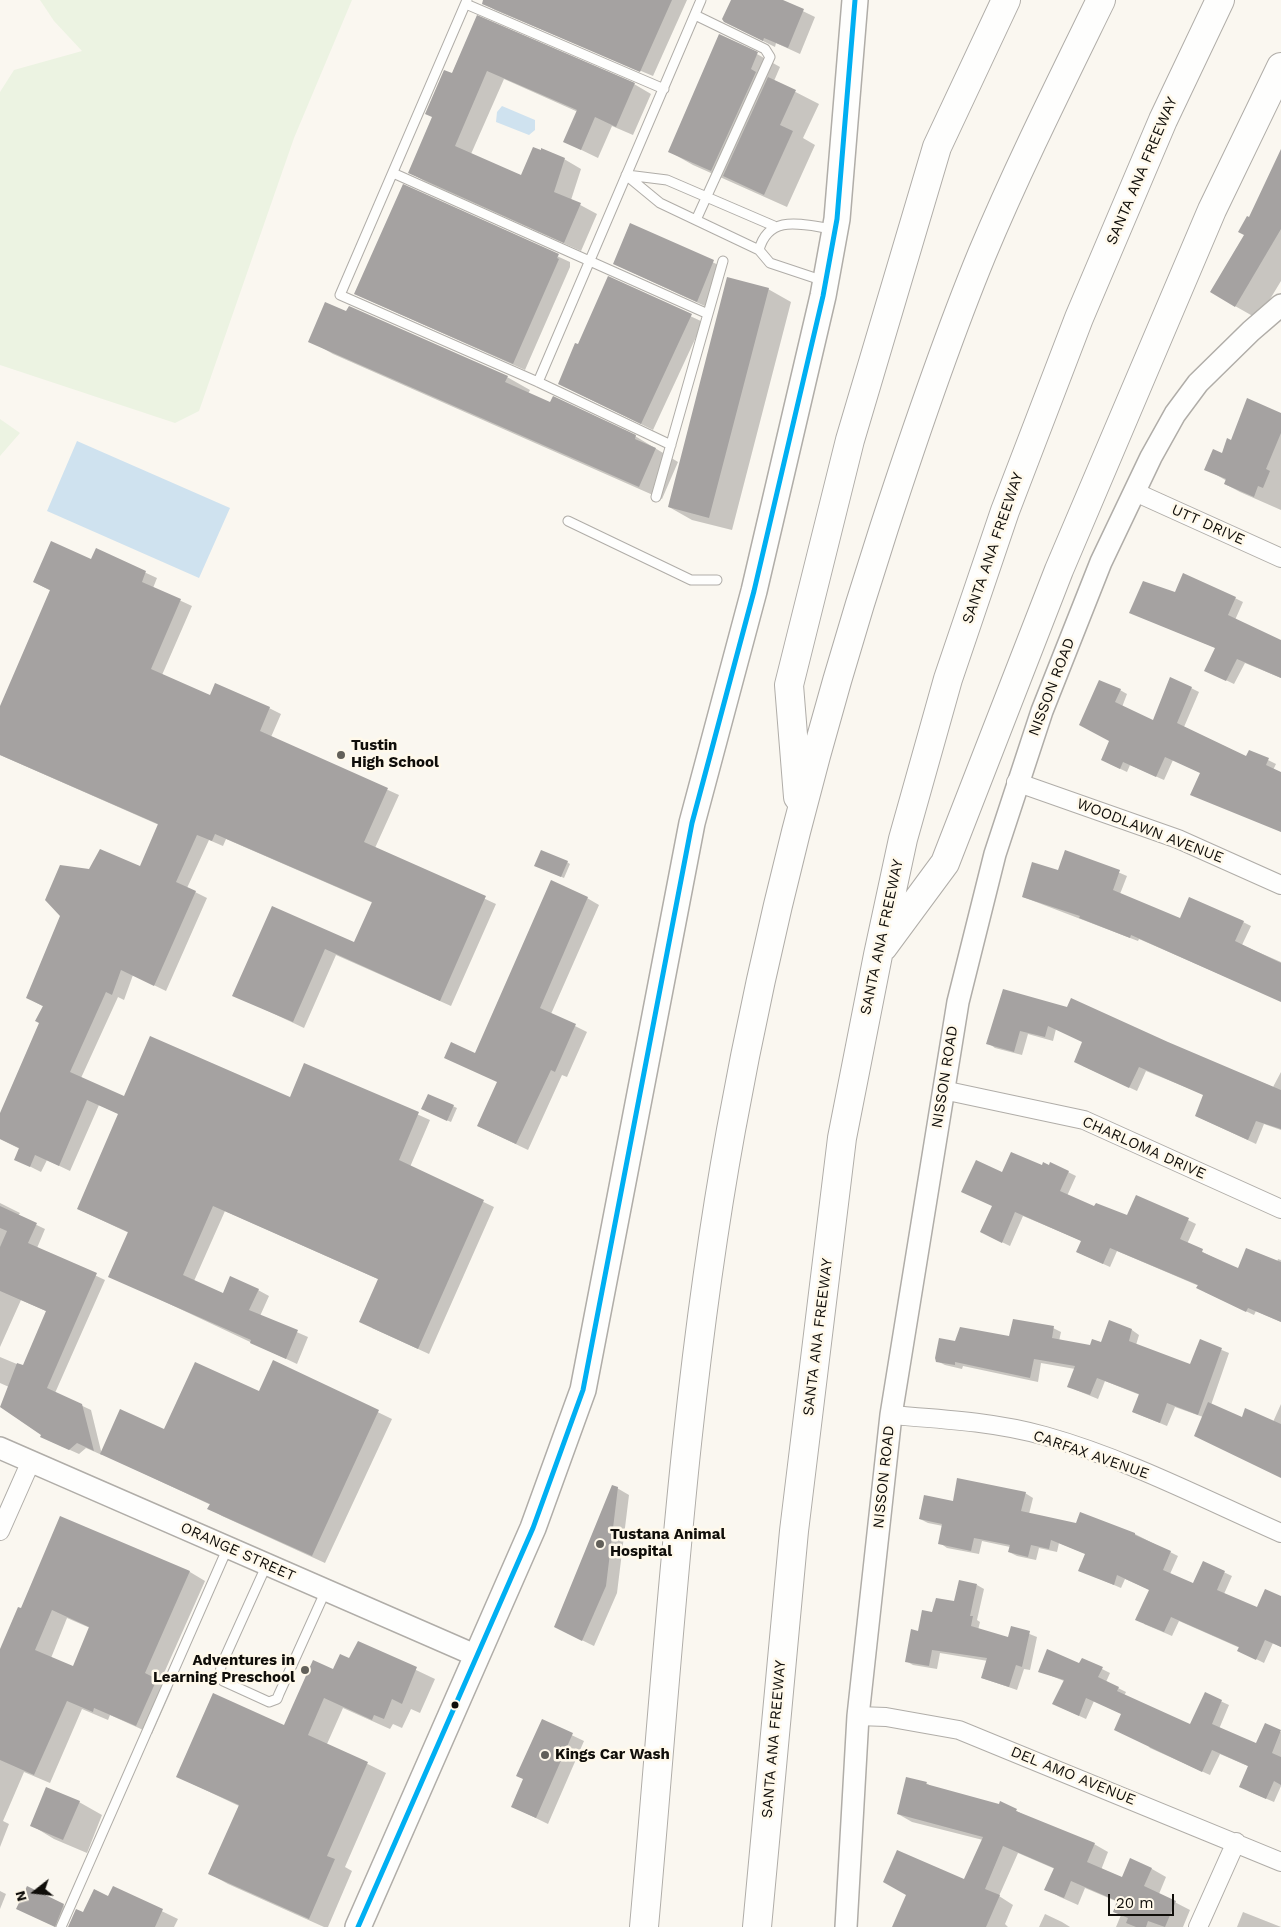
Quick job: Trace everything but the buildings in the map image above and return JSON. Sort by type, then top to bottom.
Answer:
[{"type":"highway","points":[[800,813],[789,685],[850,440],[937,147],[1006,0]]},
{"type":"highway","points":[[644,1927],[688,1432],[706,1290],[730,1131],[761,982],[800,813],[858,608],[922,411],[982,254],[1101,0]]},
{"type":"highway","name":"SANTA ANA FREEWAY","points":[[756,1927],[794,1531],[839,1168],[878,955],[903,839],[948,679],[1004,511],[1078,318],[1163,120],[1220,0]]},
{"type":"highway","points":[[878,955],[945,862],[1063,561],[1212,210],[1281,67]]},
{"type":"main road","points":[[358,1927],[533,1528],[583,1390],[692,823],[754,591],[826,281],[836,230],[855,0]]},
{"type":"street","name":"NISSON ROAD","points":[[846,1927],[858,1716],[891,1415],[960,993],[994,854],[1016,782],[1042,711],[1085,603],[1134,492],[1175,414],[1198,383],[1280,309]]},
{"type":"street","name":"UTT DRIVE","points":[[1134,492],[1281,558]]},
{"type":"street","name":"WOODLAWN AVENUE","points":[[1016,782],[1178,838],[1281,885]]},
{"type":"street","name":"CHARLOMA DRIVE","points":[[943,1090],[1084,1120],[1281,1208]]},
{"type":"street","name":"CARFAX AVENUE","points":[[891,1415],[1010,1428],[1044,1436],[1128,1465],[1281,1533]]},
{"type":"street","name":"ORANGE STREET","points":[[0,1448],[477,1656]]},
{"type":"street","points":[[0,1531],[31,1461]]},
{"type":"street","name":"DEL AMO AVENUE","points":[[858,1716],[886,1717],[959,1730],[1281,1862]]},
{"type":"street","points":[[1198,1927],[1236,1842]]},
{"type":"lane","points":[[538,382],[702,0]]},
{"type":"lane","points":[[664,89],[467,2],[340,296],[538,382],[671,445]]},
{"type":"lane","points":[[695,15],[765,49],[770,57],[769,64],[696,220]]},
{"type":"lane","points":[[393,173],[708,314]]},
{"type":"lane","points":[[626,175],[667,180],[774,226],[796,224],[836,230]]},
{"type":"lane","points":[[626,175],[660,203],[759,250],[770,263],[826,281]]},
{"type":"lane","points":[[759,250],[763,236],[774,226]]},
{"type":"lane","points":[[656,497],[723,261]]},
{"type":"lane","points":[[568,521],[691,580],[717,580]]},
{"type":"lane","points":[[61,1927],[228,1547]]},
{"type":"lane","points":[[267,1564],[221,1666],[220,1676],[223,1682],[269,1702],[276,1699],[280,1694],[326,1590]]},
{"type":"green space","points":[[40,0],[352,0],[294,138],[199,411],[175,423],[0,365],[0,92],[14,70],[82,51],[54,21]]},
{"type":"green space","points":[[0,419],[20,433],[0,456]]},
{"type":"water","points":[[502,106],[535,120],[535,130],[529,135],[496,122],[497,112]]},
{"type":"water","points":[[77,441],[230,508],[199,578],[47,511]]},
{"type":"transit line","points":[[358,1927],[533,1528],[583,1390],[692,823],[754,591],[823,296],[837,219],[855,0]]},
{"type":"place","name":"Tustin High School","points":[[341,755]]},
{"type":"place","name":"Tustana Animal Hospital","points":[[600,1544]]},
{"type":"place","name":"Adventures in Learning Preschool","points":[[305,1670]]},
{"type":"place","name":"Kings Car Wash","points":[[545,1755]]}]
